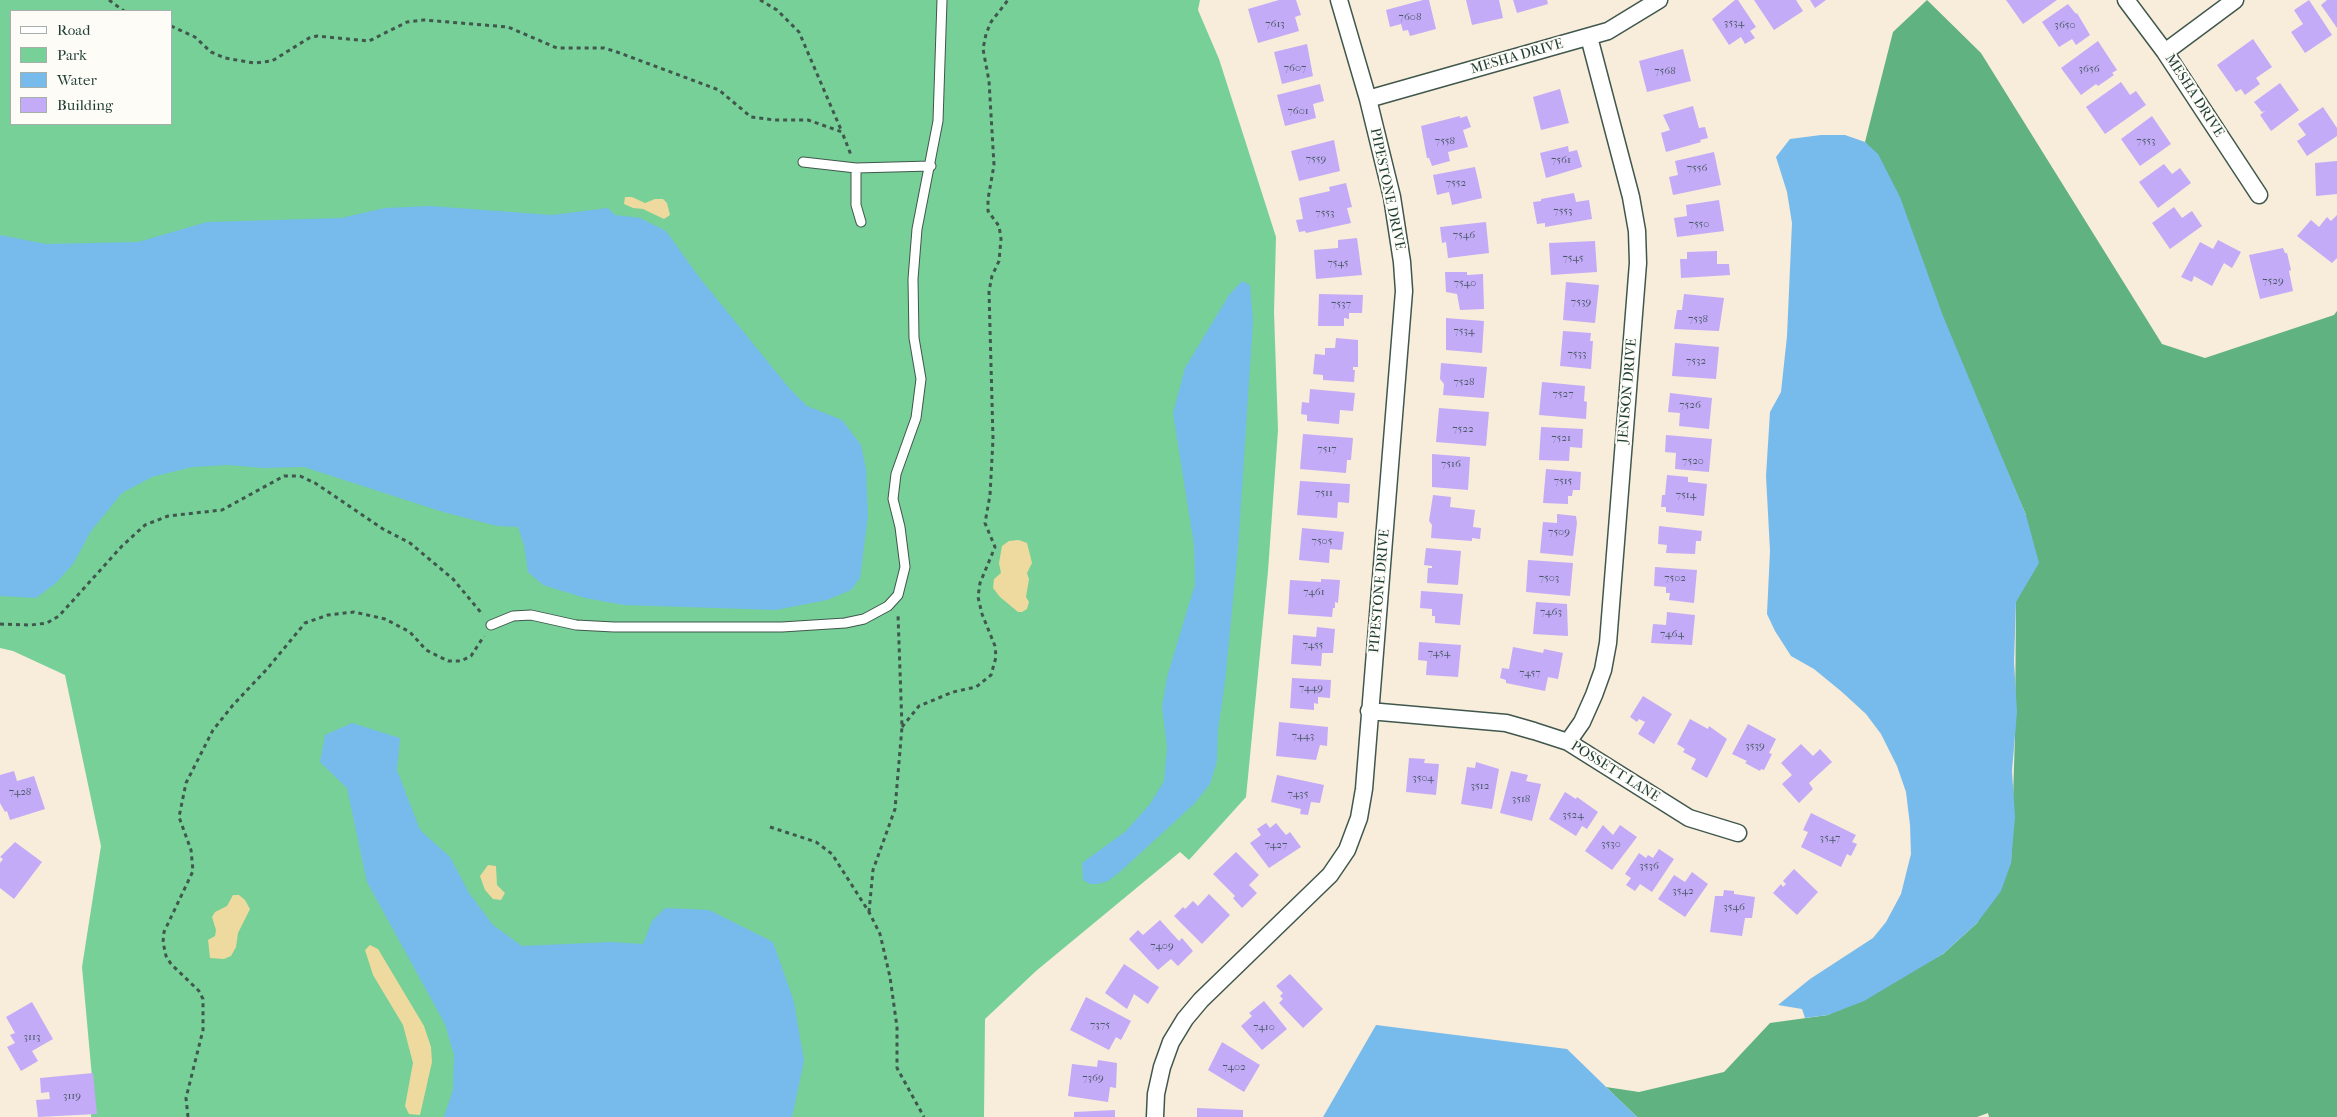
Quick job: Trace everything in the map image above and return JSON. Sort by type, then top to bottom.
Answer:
[{"type":"street","name":"PIPESTONE DRIVE","points":[[1155,1117],[1156,1094],[1162,1067],[1171,1042],[1185,1019],[1201,1000],[1330,874],[1346,850],[1359,818],[1364,789],[1404,291],[1402,262],[1392,197],[1368,98],[1338,0]]},
{"type":"street","name":"MESHA DRIVE","points":[[1368,98],[1608,31],[1623,24],[1659,0]]},
{"type":"street","name":"MESHA DRIVE","points":[[2126,0],[2165,52],[2259,195]]},
{"type":"street","points":[[2165,52],[2235,0]]},
{"type":"street","name":"JENISON DRIVE","points":[[1568,742],[1582,722],[1594,695],[1603,670],[1608,643],[1638,263],[1631,197],[1589,37]]},
{"type":"street","name":"POSSETT LANE","points":[[1369,711],[1506,723],[1568,742],[1689,818],[1738,833]]},
{"type":"lane","points":[[491,625],[512,616],[531,615],[576,626],[614,627],[782,627],[845,623],[864,618],[888,606],[898,595],[905,567],[900,527],[893,499],[896,474],[916,418],[921,378],[914,338],[913,279],[917,229],[931,166],[938,121],[942,0]]},
{"type":"lane","points":[[803,162],[856,168],[931,166]]},
{"type":"lane","points":[[856,168],[856,204],[860,222]]},
{"type":"path","points":[[109,0],[123,10]]},
{"type":"path","points":[[760,0],[777,10],[799,32],[856,168]]},
{"type":"path","points":[[902,727],[919,706],[953,692],[976,687],[991,674],[996,657],[995,646],[982,614],[978,597],[980,583],[995,547],[985,523],[990,495],[993,439],[990,291],[992,276],[1000,261],[1001,239],[999,226],[988,211],[988,199],[994,165],[990,81],[983,48],[991,22],[1008,0]]},
{"type":"path","points":[[172,26],[195,37],[211,52],[225,58],[254,63],[272,61],[309,38],[317,36],[369,41],[407,22],[424,20],[508,26],[556,48],[604,48],[719,90],[751,117],[774,120],[808,120],[842,132]]},
{"type":"path","points":[[0,624],[30,626],[47,623],[59,616],[122,546],[145,525],[168,516],[222,510],[284,476],[300,476],[315,483],[383,528],[410,543],[453,579],[491,625],[471,656],[461,661],[448,661],[430,654],[410,632],[385,619],[354,612],[328,615],[305,623],[267,668],[232,705],[213,730],[186,783],[179,817],[191,850],[193,871],[164,932],[163,942],[166,956],[171,964],[199,991],[203,1000],[203,1030],[186,1098],[188,1117]]},
{"type":"path","points":[[869,912],[873,870],[895,810],[902,727],[898,595]]},
{"type":"path","points":[[770,827],[816,842],[832,854],[869,912],[880,934],[890,977],[897,1027],[897,1068],[924,1117]]},
{"type":"green space","points":[[0,0],[1200,0],[1198,10],[1219,59],[1276,237],[1274,312],[1278,430],[1268,571],[1246,797],[1189,860],[1180,852],[1036,971],[985,1019],[984,1117],[91,1117],[92,1077],[82,967],[101,846],[65,675],[13,651],[0,648]]},
{"type":"green space","points":[[1927,0],[1981,53],[2162,344],[2205,358],[2334,315],[2337,311],[2337,1117],[1989,1117],[1988,1113],[1977,1117],[1637,1117],[1606,1087],[1639,1092],[1724,1072],[1770,1023],[1828,1015],[1943,954],[1977,923],[2011,863],[2015,735],[2016,602],[2026,515],[1865,142],[1893,32]]},
{"type":"sand","points":[[625,197],[632,197],[645,203],[655,199],[663,199],[667,203],[670,215],[664,219],[643,209],[633,208],[624,204]]},
{"type":"sand","points":[[1019,540],[1027,543],[1032,563],[1027,573],[1029,579],[1026,597],[1029,602],[1027,609],[1022,612],[1018,612],[1000,597],[993,588],[994,579],[1001,573],[999,563],[1002,546],[1009,541]]},
{"type":"sand","points":[[488,865],[496,866],[497,885],[505,893],[501,900],[493,899],[485,890],[480,876]]},
{"type":"sand","points":[[233,895],[239,895],[245,900],[250,909],[238,933],[236,947],[231,956],[224,959],[210,958],[208,940],[215,936],[216,930],[212,917],[215,912],[227,906]]},
{"type":"sand","points":[[370,945],[378,949],[424,1026],[431,1047],[432,1062],[420,1115],[409,1114],[405,1106],[413,1063],[403,1025],[373,975],[365,950]]},
{"type":"water","points":[[1821,135],[1845,135],[1865,142],[1878,154],[1900,197],[1943,316],[2026,515],[2039,563],[2016,602],[2014,662],[2017,712],[2012,771],[2015,817],[2011,863],[2001,891],[1977,923],[1943,954],[1864,1001],[1828,1015],[1805,1018],[1802,1009],[1778,1005],[1810,979],[1873,938],[1886,922],[1901,894],[1911,854],[1906,792],[1897,766],[1881,734],[1866,714],[1842,692],[1814,669],[1791,656],[1767,614],[1770,551],[1766,476],[1770,412],[1781,392],[1787,336],[1792,223],[1787,192],[1776,157],[1790,139]]},
{"type":"water","points":[[430,206],[552,215],[608,208],[615,215],[640,218],[666,231],[699,277],[789,388],[807,406],[842,420],[861,445],[866,469],[868,516],[860,578],[851,590],[827,600],[776,610],[624,605],[585,598],[543,585],[528,572],[524,545],[518,527],[497,526],[443,512],[304,467],[263,468],[228,465],[192,467],[152,477],[122,493],[91,531],[73,564],[56,583],[36,598],[0,596],[0,235],[46,244],[138,242],[207,222],[341,218],[385,208]]},
{"type":"water","points":[[1242,281],[1250,285],[1253,321],[1238,549],[1225,682],[1218,729],[1217,761],[1210,784],[1194,804],[1108,881],[1090,884],[1083,880],[1082,863],[1126,831],[1150,804],[1164,781],[1167,747],[1162,707],[1167,677],[1195,584],[1194,545],[1173,413],[1185,368],[1229,295]]},
{"type":"water","points":[[352,723],[400,738],[397,770],[420,830],[450,857],[469,893],[493,925],[522,946],[611,942],[643,944],[652,921],[665,908],[709,910],[773,942],[794,1002],[804,1061],[792,1117],[444,1117],[453,1090],[454,1055],[445,1024],[367,882],[347,788],[320,762],[325,735]]},
{"type":"water","points":[[1376,1025],[1567,1049],[1637,1117],[1323,1117]]},
{"type":"building","points":[[1279,0],[1296,0],[1301,15],[1295,17],[1299,31],[1258,43],[1248,9]]},
{"type":"building","points":[[1429,0],[1436,29],[1410,36],[1408,30],[1403,31],[1401,24],[1390,27],[1386,10]]},
{"type":"building","points":[[1466,0],[1499,0],[1503,18],[1472,25]]},
{"type":"building","points":[[1513,0],[1547,0],[1548,4],[1517,13]]},
{"type":"building","points":[[1735,0],[1738,0],[1756,27],[1750,31],[1755,38],[1745,44],[1741,37],[1729,45],[1712,19]]},
{"type":"building","points":[[1754,0],[1796,0],[1803,11],[1774,30]]},
{"type":"building","points":[[1810,0],[1826,0],[1815,8]]},
{"type":"building","points":[[2006,0],[2057,0],[2023,24]]},
{"type":"building","points":[[2309,0],[2332,35],[2305,53],[2291,32],[2303,24],[2294,10]]},
{"type":"building","points":[[2327,0],[2337,0],[2337,28],[2321,5]]},
{"type":"building","points":[[2068,4],[2077,13],[2090,35],[2076,45],[2072,39],[2059,47],[2042,22]]},
{"type":"building","points":[[2253,39],[2272,67],[2256,78],[2260,84],[2245,95],[2241,89],[2236,92],[2217,65]]},
{"type":"building","points":[[2098,41],[2117,70],[2112,73],[2114,75],[2098,86],[2096,84],[2081,95],[2061,68]]},
{"type":"building","points":[[1307,44],[1313,76],[1282,84],[1274,52]]},
{"type":"building","points":[[1683,49],[1691,81],[1647,92],[1639,61]]},
{"type":"building","points":[[2121,82],[2130,95],[2136,91],[2146,105],[2105,134],[2086,107]]},
{"type":"building","points":[[2280,83],[2299,110],[2271,131],[2260,115],[2265,111],[2262,112],[2254,102]]},
{"type":"building","points":[[1320,84],[1324,101],[1313,104],[1316,118],[1285,126],[1277,95]]},
{"type":"building","points":[[1560,89],[1569,123],[1541,130],[1533,97]]},
{"type":"building","points":[[1693,106],[1699,128],[1705,127],[1708,138],[1700,140],[1701,142],[1666,152],[1661,133],[1670,130],[1663,115]]},
{"type":"building","points":[[2323,107],[2337,128],[2337,136],[2307,156],[2297,141],[2306,135],[2298,124]]},
{"type":"building","points":[[1460,116],[1460,118],[1467,116],[1471,127],[1463,130],[1468,147],[1448,152],[1450,161],[1432,166],[1429,158],[1427,158],[1421,126]]},
{"type":"building","points":[[2152,116],[2171,144],[2140,166],[2121,139]]},
{"type":"building","points":[[1334,140],[1340,171],[1299,181],[1291,151]]},
{"type":"building","points":[[1568,146],[1569,152],[1577,150],[1582,167],[1546,178],[1540,153]]},
{"type":"building","points":[[1714,152],[1721,185],[1673,195],[1669,177],[1678,175],[1675,161]]},
{"type":"building","points":[[2337,161],[2337,194],[2316,196],[2315,163]]},
{"type":"building","points":[[2164,164],[2172,174],[2180,168],[2191,183],[2158,208],[2139,182]]},
{"type":"building","points":[[1475,167],[1482,198],[1452,205],[1449,192],[1437,195],[1433,175]]},
{"type":"building","points":[[1346,183],[1352,207],[1347,208],[1351,223],[1306,233],[1305,231],[1299,232],[1296,220],[1303,219],[1299,198],[1330,191],[1329,187]]},
{"type":"building","points":[[1574,193],[1576,202],[1589,200],[1592,219],[1545,227],[1545,223],[1537,224],[1533,202]]},
{"type":"building","points":[[1719,200],[1724,231],[1677,237],[1674,218],[1687,216],[1686,205]]},
{"type":"building","points":[[2174,207],[2182,218],[2192,211],[2202,226],[2170,249],[2152,223]]},
{"type":"building","points":[[2337,215],[2337,258],[2332,263],[2297,236],[2311,220],[2319,227],[2327,217],[2331,221]]},
{"type":"building","points":[[1486,222],[1489,253],[1448,258],[1446,242],[1442,243],[1440,227]]},
{"type":"building","points":[[1357,238],[1362,275],[1316,279],[1314,250],[1338,248],[1338,240]]},
{"type":"building","points":[[2218,240],[2241,252],[2232,268],[2224,263],[2212,286],[2194,276],[2192,282],[2181,277],[2200,242],[2213,249]]},
{"type":"building","points":[[1595,241],[1597,272],[1551,275],[1549,243]]},
{"type":"building","points":[[2283,248],[2285,253],[2287,253],[2291,270],[2289,271],[2293,291],[2260,299],[2249,255]]},
{"type":"building","points":[[1717,251],[1717,264],[1729,264],[1730,275],[1681,278],[1680,259],[1687,259],[1687,252]]},
{"type":"building","points":[[1445,272],[1467,272],[1467,275],[1483,274],[1484,309],[1460,310],[1457,294],[1446,292]]},
{"type":"building","points":[[1566,282],[1599,285],[1595,323],[1563,320]]},
{"type":"building","points":[[1319,294],[1363,295],[1362,313],[1349,313],[1349,319],[1344,318],[1344,326],[1318,326]]},
{"type":"building","points":[[1684,294],[1724,298],[1719,331],[1674,329],[1677,310],[1682,310]]},
{"type":"building","points":[[1446,318],[1484,321],[1482,353],[1446,350]]},
{"type":"building","points":[[1563,331],[1591,333],[1590,341],[1593,341],[1591,369],[1560,366]]},
{"type":"building","points":[[1336,338],[1358,340],[1358,367],[1353,367],[1353,370],[1355,370],[1354,382],[1323,380],[1323,375],[1313,374],[1315,354],[1325,355],[1325,348],[1335,348]]},
{"type":"building","points":[[1675,343],[1719,347],[1716,379],[1672,376]]},
{"type":"building","points":[[1441,363],[1487,367],[1484,398],[1443,395],[1444,384],[1440,379]]},
{"type":"building","points":[[1542,382],[1585,386],[1584,401],[1587,402],[1586,419],[1539,415]]},
{"type":"building","points":[[1310,389],[1355,393],[1353,411],[1340,410],[1339,424],[1307,421],[1307,415],[1301,414],[1302,402],[1309,403]]},
{"type":"building","points":[[1670,393],[1712,398],[1709,429],[1679,426],[1680,413],[1668,412]]},
{"type":"building","points":[[1439,408],[1489,412],[1486,446],[1436,442]]},
{"type":"building","points":[[1541,427],[1583,429],[1582,448],[1570,447],[1569,461],[1539,460]]},
{"type":"building","points":[[1303,434],[1353,438],[1351,460],[1347,460],[1346,473],[1300,469]]},
{"type":"building","points":[[1666,435],[1712,439],[1709,472],[1675,469],[1676,453],[1665,452]]},
{"type":"building","points":[[1432,454],[1470,457],[1468,490],[1432,487]]},
{"type":"building","points":[[1546,469],[1581,472],[1580,490],[1573,490],[1572,496],[1568,496],[1568,504],[1543,503]]},
{"type":"building","points":[[1667,475],[1688,477],[1688,482],[1707,484],[1704,516],[1666,512],[1666,507],[1661,507],[1662,495],[1665,495]]},
{"type":"building","points":[[1300,481],[1350,484],[1349,503],[1338,502],[1337,518],[1297,515]]},
{"type":"building","points":[[1433,495],[1451,497],[1450,507],[1475,510],[1473,527],[1481,528],[1480,539],[1472,538],[1472,541],[1431,538],[1432,525],[1429,521]]},
{"type":"building","points":[[1557,514],[1576,516],[1577,523],[1573,556],[1540,553],[1543,522],[1557,523]]},
{"type":"building","points":[[1659,526],[1702,531],[1701,541],[1696,541],[1695,554],[1666,553],[1667,545],[1658,544]]},
{"type":"building","points":[[1302,528],[1344,532],[1342,550],[1330,549],[1329,563],[1299,560]]},
{"type":"building","points":[[1426,548],[1461,551],[1458,585],[1427,583],[1428,568],[1432,568],[1432,566],[1424,565]]},
{"type":"building","points":[[1528,560],[1573,563],[1570,596],[1526,592]]},
{"type":"building","points":[[1655,567],[1697,570],[1694,603],[1669,600],[1670,593],[1666,593],[1666,587],[1654,586]]},
{"type":"building","points":[[1321,579],[1340,580],[1338,603],[1335,602],[1332,617],[1288,614],[1290,580],[1321,582]]},
{"type":"building","points":[[1421,591],[1463,594],[1460,625],[1435,623],[1432,609],[1420,608]]},
{"type":"building","points":[[1536,602],[1567,604],[1568,636],[1533,634]]},
{"type":"building","points":[[1667,612],[1695,615],[1692,645],[1651,643],[1653,624],[1666,625]]},
{"type":"building","points":[[1317,627],[1335,629],[1333,653],[1322,653],[1321,666],[1291,664],[1293,635],[1316,637]]},
{"type":"building","points":[[1419,642],[1461,645],[1458,677],[1426,675],[1427,661],[1418,660]]},
{"type":"building","points":[[1513,647],[1543,653],[1544,649],[1563,653],[1558,679],[1548,677],[1545,691],[1506,683],[1506,680],[1500,678],[1502,668],[1509,669]]},
{"type":"building","points":[[1292,678],[1331,680],[1330,698],[1318,697],[1318,704],[1314,703],[1314,710],[1290,708]]},
{"type":"building","points":[[1643,696],[1672,714],[1654,744],[1638,734],[1645,722],[1639,719],[1637,722],[1630,717]]},
{"type":"building","points":[[1690,719],[1708,729],[1709,726],[1727,739],[1707,778],[1691,769],[1696,759],[1683,752],[1685,749],[1677,744]]},
{"type":"building","points":[[1279,722],[1328,727],[1327,746],[1320,745],[1316,760],[1276,756]]},
{"type":"building","points":[[1748,724],[1776,739],[1769,753],[1772,754],[1764,770],[1761,769],[1760,771],[1745,763],[1747,761],[1732,754]]},
{"type":"building","points":[[1801,744],[1813,756],[1820,749],[1832,762],[1809,783],[1813,789],[1799,803],[1782,784],[1792,775],[1781,763]]},
{"type":"building","points":[[1409,758],[1425,759],[1424,763],[1439,764],[1436,795],[1406,792]]},
{"type":"building","points":[[1476,762],[1499,769],[1492,809],[1461,804],[1467,767],[1475,768]]},
{"type":"building","points":[[14,771],[17,781],[34,776],[45,809],[10,820],[7,811],[5,812],[0,803],[0,775]]},
{"type":"building","points":[[1511,771],[1528,775],[1526,781],[1541,784],[1532,821],[1500,813]]},
{"type":"building","points":[[1277,775],[1324,785],[1320,803],[1311,802],[1308,815],[1300,814],[1301,809],[1271,802]]},
{"type":"building","points":[[1565,792],[1576,799],[1577,797],[1598,812],[1587,829],[1582,826],[1576,836],[1549,819]]},
{"type":"building","points":[[1811,813],[1856,835],[1852,842],[1857,844],[1851,856],[1847,854],[1841,867],[1801,847],[1808,832],[1803,830]]},
{"type":"building","points":[[1266,823],[1270,828],[1276,823],[1286,835],[1290,832],[1301,847],[1269,868],[1250,843],[1261,835],[1257,829]]},
{"type":"building","points":[[1603,825],[1613,835],[1620,825],[1637,837],[1612,870],[1585,851]]},
{"type":"building","points":[[15,842],[42,862],[14,899],[0,888],[0,863],[3,859],[0,857]]},
{"type":"building","points":[[1659,849],[1674,859],[1652,892],[1640,884],[1635,891],[1626,885],[1631,878],[1625,874],[1639,853],[1646,858],[1648,855],[1653,858]]},
{"type":"building","points":[[1236,852],[1259,875],[1249,885],[1257,893],[1242,908],[1233,898],[1235,896],[1213,874]]},
{"type":"building","points":[[1794,869],[1818,892],[1797,915],[1773,893],[1781,884],[1783,887],[1786,884],[1783,881]]},
{"type":"building","points":[[1692,872],[1708,884],[1685,917],[1658,899],[1674,875],[1685,882]]},
{"type":"building","points":[[1724,890],[1734,891],[1734,894],[1755,897],[1752,918],[1745,918],[1742,936],[1710,932],[1715,896],[1723,896]]},
{"type":"building","points":[[1209,894],[1230,915],[1202,944],[1174,916],[1193,901],[1198,906]]},
{"type":"building","points":[[1160,920],[1179,941],[1182,938],[1193,951],[1178,966],[1171,959],[1158,970],[1129,939],[1138,930],[1143,935]]},
{"type":"building","points":[[1124,964],[1159,987],[1148,1004],[1134,994],[1127,1009],[1105,993]]},
{"type":"building","points":[[1290,974],[1323,1009],[1303,1028],[1279,1003],[1283,999],[1280,996],[1283,993],[1276,986]]},
{"type":"building","points":[[1086,997],[1131,1021],[1121,1040],[1116,1037],[1109,1050],[1070,1030]]},
{"type":"building","points":[[1264,1001],[1287,1029],[1262,1050],[1241,1026],[1252,1016],[1249,1013]]},
{"type":"building","points":[[32,1002],[53,1039],[32,1051],[38,1061],[21,1071],[7,1047],[15,1043],[10,1035],[15,1033],[6,1017]]},
{"type":"building","points":[[1222,1042],[1260,1065],[1244,1092],[1208,1070]]},
{"type":"building","points":[[1098,1060],[1117,1063],[1116,1088],[1110,1087],[1108,1102],[1068,1096],[1072,1064],[1097,1067]]},
{"type":"building","points":[[93,1073],[97,1114],[38,1117],[36,1100],[50,1099],[49,1092],[41,1093],[40,1078]]},
{"type":"building","points":[[1197,1108],[1243,1110],[1243,1117],[1197,1117]]},
{"type":"building","points":[[1115,1110],[1115,1117],[1074,1117],[1074,1112]]}]
